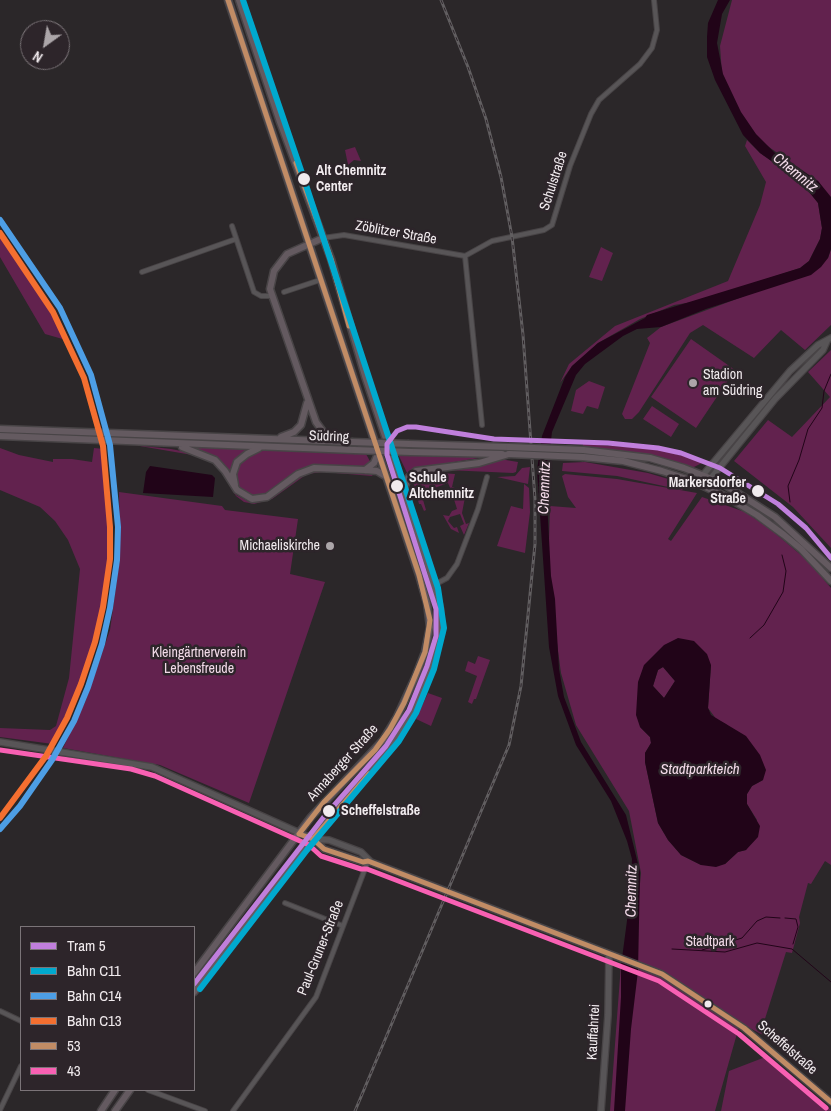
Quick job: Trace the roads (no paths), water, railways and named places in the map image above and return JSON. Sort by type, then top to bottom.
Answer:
[{"type":"main road","name":"Annaberger Straße","points":[[195,972],[302,835],[324,802],[374,750],[390,729],[415,678],[427,643],[430,627],[427,603],[228,0]]},
{"type":"main road","name":"Annaberger Straße","points":[[195,991],[312,839],[386,754],[411,713],[434,660],[441,633],[440,609],[434,585],[404,490],[382,428],[323,238],[280,122],[239,0]]},
{"type":"main road","points":[[323,238],[294,250],[279,262],[271,282],[272,296],[316,422],[324,434],[337,441]]},
{"type":"main road","points":[[702,484],[703,475],[790,371],[818,345],[830,341]]},
{"type":"main road","points":[[702,484],[711,478],[794,377],[824,350],[830,341]]},
{"type":"main road","points":[[276,439],[290,434],[301,425],[306,414],[308,399]]},
{"type":"main road","points":[[288,448],[306,444],[311,440],[315,432],[316,422]]},
{"type":"main road","name":"Südring","points":[[0,429],[99,434],[114,438],[174,444],[261,448],[411,452],[509,451],[583,453],[650,458],[711,478],[751,500],[775,517],[831,568]]},
{"type":"main road","name":"Südring","points":[[0,436],[101,441],[114,438],[311,440],[509,451]]},
{"type":"main road","points":[[174,444],[215,460],[225,471],[237,490],[248,498],[259,499],[271,495],[298,474],[308,470],[324,468],[365,470],[377,471],[385,476]]},
{"type":"main road","points":[[237,490],[233,474],[237,462],[246,454],[261,448]]},
{"type":"main road","points":[[404,490],[408,478],[416,470],[479,463],[509,451]]},
{"type":"main road","points":[[365,470],[374,463],[378,453]]},
{"type":"main road","name":"Südring","points":[[583,453],[643,466],[702,484],[737,502],[771,525],[801,549],[831,581]]},
{"type":"main road","name":"Scheffelstraße","points":[[0,742],[152,766],[302,835],[312,839],[332,841],[361,852],[368,860],[662,974],[744,1028],[831,1102]]},
{"type":"main road","name":"Scheffelstraße","points":[[312,839],[324,849],[363,862],[368,860]]},
{"type":"main road","name":"Kauffahrtei","points":[[600,1111],[608,1015],[609,954]]},
{"type":"main road","points":[[102,1111],[114,1091]]},
{"type":"main road","points":[[115,1111],[129,1091]]},
{"type":"street","name":"Schulstraße","points":[[465,256],[492,242],[544,230],[552,225],[570,166],[590,114],[599,100],[640,64],[652,48],[657,30],[654,0]]},
{"type":"street","points":[[232,226],[254,292],[261,296],[272,296]]},
{"type":"street","name":"Zöblitzer Straße","points":[[323,238],[344,235],[465,256]]},
{"type":"street","points":[[142,272],[236,239]]},
{"type":"street","points":[[465,256],[482,425]]},
{"type":"street","points":[[284,292],[320,280]]},
{"type":"street","points":[[434,585],[447,578],[457,564],[478,509],[487,477]]},
{"type":"street","name":"Paul-Gruner-Straße","points":[[233,1111],[316,997],[368,860]]},
{"type":"street","points":[[285,903],[343,926]]},
{"type":"street","points":[[0,1011],[20,1021]]},
{"type":"street","points":[[0,1110],[20,1068]]},
{"type":"street","points":[[151,1091],[205,1111]]},
{"type":"water","name":"Chemnitz","points":[[718,0],[730,0],[722,14],[717,43],[723,74],[741,112],[756,134],[776,154],[818,181],[831,197],[831,249],[828,258],[811,275],[706,309],[661,327],[637,329],[623,336],[585,364],[576,375],[552,432],[546,482],[551,576],[555,599],[559,669],[564,697],[581,742],[626,815],[640,872],[638,971],[631,1029],[625,1111],[614,1111],[621,966],[630,898],[632,859],[611,801],[576,745],[558,696],[549,647],[537,470],[542,436],[565,377],[572,366],[598,343],[645,318],[647,315],[800,268],[809,261],[820,239],[822,228],[818,203],[801,182],[760,153],[743,135],[715,80],[707,57],[707,37],[708,23]]},
{"type":"water","points":[[150,466],[212,475],[215,478],[213,497],[143,493],[146,472]]},
{"type":"water","name":"Stadtparkteich","points":[[678,638],[694,641],[707,654],[711,665],[708,708],[711,715],[746,736],[760,755],[766,770],[763,780],[752,786],[747,794],[747,804],[760,826],[758,837],[746,850],[738,852],[725,864],[716,867],[701,865],[681,855],[668,840],[658,823],[645,762],[645,753],[651,743],[650,737],[640,727],[636,715],[638,682],[644,665],[664,645]],"holes":[[[663,667],[675,681],[664,698],[653,686],[658,670]]]},
{"type":"waterway","points":[[790,502],[788,486],[799,460],[808,429],[822,408],[824,391],[831,374]]},
{"type":"waterway","points":[[750,638],[764,625],[783,592],[786,571],[782,555]]},
{"type":"waterway","points":[[702,950],[742,938],[757,921],[766,917],[780,918]]},
{"type":"waterway","points":[[785,918],[796,919],[798,927],[793,944]]},
{"type":"waterway","points":[[672,949],[725,952],[757,943],[792,949],[831,982]]},
{"type":"tram line","name":"5","points":[[195,983],[323,818],[386,746],[409,710],[427,666],[436,636],[436,609],[387,455],[387,444],[397,431],[407,427],[416,427],[494,439],[608,443],[658,448],[681,453],[720,468],[778,504],[806,528],[831,558]]},
{"type":"tram line","points":[[417,548],[423,571]]},
{"type":"railway","points":[[355,1111],[509,745],[521,686],[535,544],[535,499],[523,335],[512,237],[501,177],[486,119],[468,67],[441,0]]},
{"type":"rail line","name":"C11","points":[[200,989],[307,850],[399,741],[416,713],[434,669],[444,628],[438,588],[304,179],[243,0]]},
{"type":"rail line","name":"C14","points":[[0,220],[60,308],[91,375],[110,445],[118,527],[117,560],[110,608],[102,644],[88,687],[74,721],[52,760],[20,806],[0,829]]},
{"type":"rail line","name":"C13","points":[[0,233],[53,312],[84,378],[103,446],[110,527],[110,559],[103,607],[95,642],[81,684],[67,718],[46,756],[0,818]]},
{"type":"place","name":"Alt Chemnitz Center","points":[[304,179]]},
{"type":"place","name":"Stadion am Südring","points":[[693,383]]},
{"type":"place","name":"Schule Altchemnitz","points":[[397,486]]},
{"type":"place","name":"Markersdorfer Straße","points":[[758,491]]},
{"type":"place","name":"Michaeliskirche","points":[[330,546]]},
{"type":"place","name":"Scheffelstraße","points":[[329,811]]},
{"type":"park label","name":"Kleingärtnerverein Lebensfreude","points":[[199,662]]},
{"type":"park label","name":"Stadtpark","points":[[710,942]]}]
